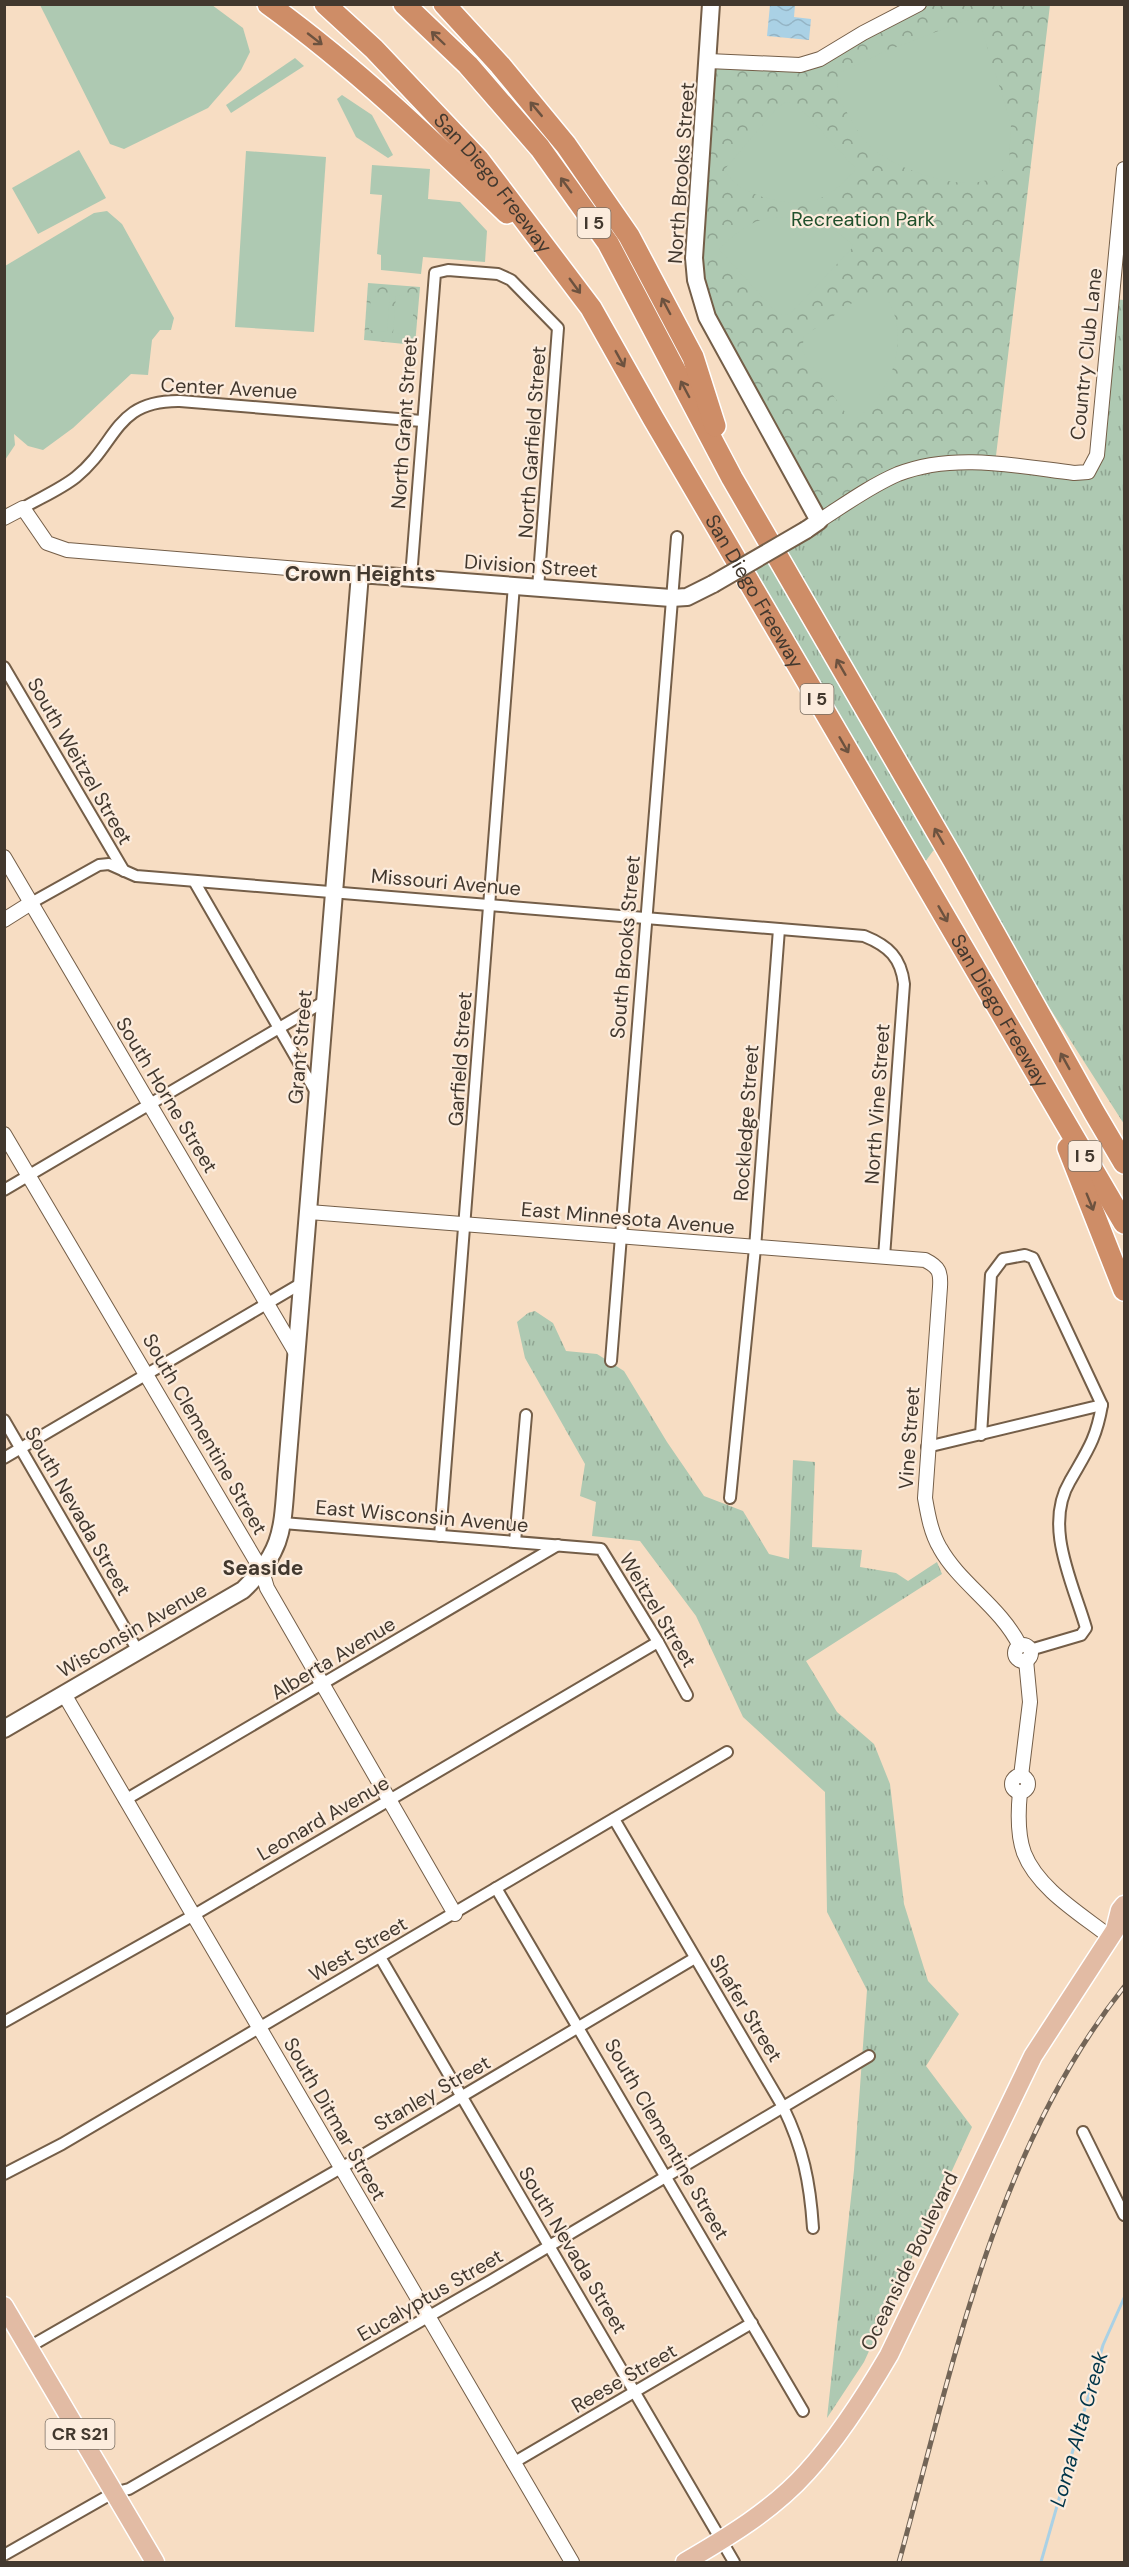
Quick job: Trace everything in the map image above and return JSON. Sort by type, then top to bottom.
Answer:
[{"type":"highway","points":[[268,4],[323,45],[388,99],[560,265]]},
{"type":"highway","name":"San Diego Freeway","points":[[325,4],[374,49],[479,160],[591,308],[653,418],[1125,1223]]},
{"type":"highway","name":"San Diego Freeway","points":[[404,4],[468,65],[540,148],[608,243],[732,478],[955,863],[1094,1112],[1125,1163]]},
{"type":"highway","points":[[444,4],[566,145],[629,236],[693,357],[732,478]]},
{"type":"highway","points":[[1045,1089],[1125,1290]]},
{"type":"highway","points":[[1094,1112],[1125,1149]]},
{"type":"main road","name":"North Brooks Street","points":[[711,4],[694,267],[699,294],[707,317],[812,525]]},
{"type":"main road","name":"Country Club Lane","points":[[758,559],[812,525]]},
{"type":"main road","name":"Division Street","points":[[360,574],[671,598],[687,597],[758,559]]},
{"type":"main road","name":"Grant Street","points":[[282,1523],[360,574]]},
{"type":"main road","name":"Wisconsin Avenue","points":[[7,1722],[64,1694],[243,1590],[262,1571],[277,1546],[282,1523]]},
{"type":"main road","name":"Oceanside Boulevard","points":[[685,2562],[722,2541],[752,2520],[806,2474],[864,2399],[889,2355],[1033,2056],[1117,1931],[1120,1910],[1125,1905]]},
{"type":"main road","name":"CR S21","points":[[4,2306],[155,2562]]},
{"type":"street","points":[[708,61],[800,65],[820,59],[863,33],[919,4]]},
{"type":"street","name":"Country Club Lane","points":[[812,525],[886,480],[929,465],[975,462],[1074,473],[1088,471],[1097,455],[1125,170]]},
{"type":"street","name":"North Grant Street","points":[[411,577],[435,273],[448,270],[498,274],[511,280],[558,328],[558,334]]},
{"type":"street","name":"North Garfield Street","points":[[538,588],[558,334]]},
{"type":"street","name":"Center Avenue","points":[[4,518],[75,477],[93,460],[126,416],[157,402],[180,401],[422,421]]},
{"type":"street","name":"Division Street","points":[[23,508],[47,543],[67,550],[360,574]]},
{"type":"street","name":"South Brooks Street","points":[[611,1360],[677,537]]},
{"type":"street","name":"Garfield Street","points":[[440,1536],[514,585]]},
{"type":"street","name":"South Weitzel Street","points":[[4,667],[125,873]]},
{"type":"street","name":"South Horne Street","points":[[4,857],[296,1353]]},
{"type":"street","name":"Missouri Avenue","points":[[4,920],[99,865],[109,864],[136,876],[864,936],[880,942],[896,955]]},
{"type":"street","points":[[194,881],[317,1094]]},
{"type":"street","name":"Rockledge Street","points":[[730,1498],[755,1248],[779,929]]},
{"type":"street","name":"North Vine Street","points":[[884,1257],[904,984],[896,955]]},
{"type":"street","points":[[4,1190],[325,1001]]},
{"type":"street","name":"South Clementine Street","points":[[4,1134],[262,1571],[267,1588],[455,1914]]},
{"type":"street","name":"East Minnesota Avenue","points":[[309,1212],[925,1260],[935,1265],[941,1272]]},
{"type":"street","points":[[981,1435],[991,1275],[1003,1259],[1025,1255],[1033,1258],[1102,1405],[1097,1431],[1066,1490],[1059,1534],[1064,1558],[1086,1628],[1081,1635],[1026,1652]]},
{"type":"street","name":"Vine Street","points":[[941,1272],[927,1447],[925,1498],[930,1525],[940,1549],[1005,1620],[1026,1652],[1030,1702],[1021,1776],[1025,1777],[1028,1784],[1024,1791],[1020,1792],[1020,1837],[1028,1862],[1046,1885],[1117,1931]]},
{"type":"street","points":[[4,1458],[302,1283]]},
{"type":"street","points":[[927,1447],[1102,1405]]},
{"type":"street","points":[[515,1542],[526,1415]]},
{"type":"street","name":"South Nevada Street","points":[[4,1420],[138,1651]]},
{"type":"street","name":"East Wisconsin Avenue","points":[[282,1523],[558,1545]]},
{"type":"street","name":"Weitzel Street","points":[[558,1545],[601,1549],[658,1642],[687,1695]]},
{"type":"street","name":"Alberta Avenue","points":[[125,1800],[324,1685],[558,1545]]},
{"type":"street","name":"Leonard Avenue","points":[[4,2022],[194,1915],[658,1642]]},
{"type":"street","name":"South Ditmar Street","points":[[64,1694],[572,2562]]},
{"type":"street","name":"West Street","points":[[4,2174],[62,2144],[727,1752]]},
{"type":"street","name":"Shafer Street","points":[[614,1820],[783,2107],[803,2156],[811,2200],[813,2228]]},
{"type":"street","name":"South Clementine Street","points":[[496,1888],[802,2411]]},
{"type":"street","name":"South Nevada Street","points":[[380,1957],[734,2562]]},
{"type":"street","name":"Stanley Street","points":[[29,2347],[341,2168],[695,1958]]},
{"type":"street","name":"Eucalyptus Street","points":[[4,2555],[113,2493],[129,2489],[666,2177],[869,2056]]},
{"type":"street","points":[[1083,2132],[1125,2215]]},
{"type":"street","name":"Reese Street","points":[[513,2463],[752,2323]]},
{"type":"green space","points":[[40,5],[212,5],[243,28],[250,52],[241,70],[208,108],[124,149],[110,144]]},
{"type":"green space","name":"Recreation Park","points":[[926,5],[1050,5],[995,464],[929,465],[814,516],[699,282],[713,62],[821,63]]},
{"type":"green space","points":[[967,20],[976,22],[982,30],[1011,124],[1009,163],[996,176],[983,181],[967,183],[933,178],[916,172],[885,158],[874,150],[860,134],[846,111],[837,84],[839,73],[886,51]]},
{"type":"green space","points":[[295,58],[304,66],[231,113],[226,105]]},
{"type":"green space","points":[[342,95],[372,115],[393,155],[388,158],[356,137],[337,99]]},
{"type":"green space","points":[[786,102],[801,109],[856,169],[836,189],[821,198],[790,202],[758,196],[740,187],[724,170],[777,108]]},
{"type":"green space","points":[[79,150],[106,198],[38,234],[12,188]]},
{"type":"green space","points":[[246,151],[326,157],[314,332],[235,327]]},
{"type":"green space","points":[[372,165],[430,169],[428,199],[460,202],[487,231],[485,262],[423,257],[421,274],[381,270],[381,255],[377,254],[382,195],[370,194]]},
{"type":"green space","points":[[107,211],[122,224],[174,318],[171,330],[160,330],[152,340],[148,375],[131,374],[73,428],[43,450],[28,446],[14,434],[15,445],[5,460],[5,266],[94,213]]},
{"type":"green space","points":[[772,217],[797,218],[829,225],[854,246],[789,315],[778,314],[719,249],[743,229]]},
{"type":"green space","points":[[368,283],[420,287],[415,345],[364,340]]},
{"type":"green space","points":[[877,286],[894,313],[898,345],[891,375],[884,388],[875,401],[852,422],[802,351],[804,336]]},
{"type":"green space","points":[[371,292],[390,294],[387,332],[369,330]]},
{"type":"green space","points":[[396,295],[414,296],[412,334],[393,333]]},
{"type":"green space","points":[[1113,299],[1124,300],[1124,1124],[944,843],[933,851],[915,876],[741,571],[887,484],[929,465],[1089,467]]},
{"type":"green space","points":[[535,1311],[553,1323],[566,1351],[597,1354],[624,1371],[667,1442],[704,1496],[743,1511],[769,1554],[789,1559],[793,1460],[815,1462],[812,1547],[862,1550],[860,1567],[896,1573],[908,1581],[937,1562],[942,1574],[806,1661],[837,1712],[874,1744],[890,1784],[904,1904],[928,1981],[959,2014],[926,2066],[972,2127],[864,2362],[827,2418],[854,2170],[867,1990],[827,1912],[825,1792],[743,1717],[696,1616],[640,1541],[592,1536],[596,1502],[580,1496],[585,1464],[525,1358],[517,1322],[528,1313]]},
{"type":"water","points":[[770,5],[795,5],[794,17],[811,19],[809,40],[767,36]]},
{"type":"waterway","name":"Loma Alta Creek","points":[[1041,2562],[1103,2345],[1124,2298]]},
{"type":"railway","points":[[899,2562],[960,2337],[983,2262],[1010,2189],[1042,2118],[1080,2050],[1124,1987]]},
{"type":"district","name":"Crown Heights","points":[[360,574]]},
{"type":"district","name":"Seaside","points":[[263,1568]]}]
